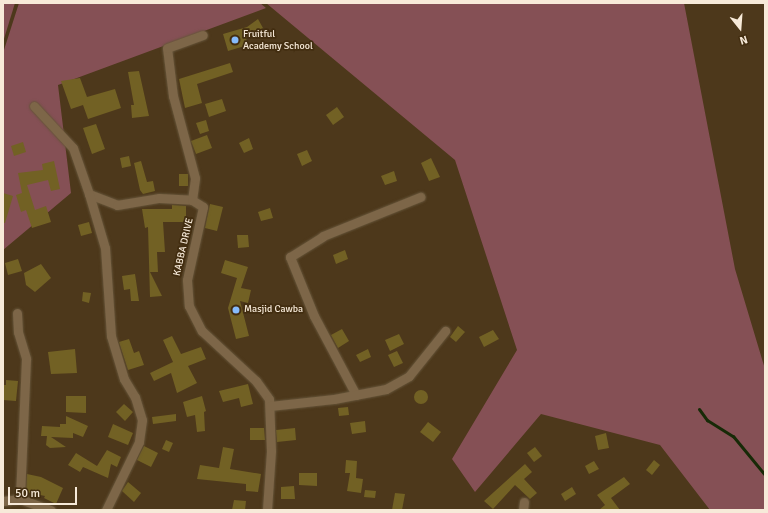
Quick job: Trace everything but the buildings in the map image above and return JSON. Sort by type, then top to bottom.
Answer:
[{"type":"street","points":[[89,194],[117,204],[159,198],[192,200],[195,178],[173,96],[167,48],[203,35]]},
{"type":"street","points":[[34,106],[73,148],[89,194],[105,248],[111,336],[124,378],[135,397],[142,420],[139,442],[106,510]]},
{"type":"street","points":[[356,395],[314,316],[290,256],[323,236],[420,197]]},
{"type":"street","name":"KABBA DRIVE","points":[[192,200],[199,203],[203,213],[187,280],[187,295],[195,321],[264,390],[270,406],[271,451],[267,510]]},
{"type":"street","points":[[16,313],[18,332],[26,359],[20,499]]},
{"type":"street","points":[[270,406],[356,395],[386,389],[409,376],[444,330]]},
{"type":"street","points":[[3,501],[20,499],[51,510]]},
{"type":"shaded area","points":[[3,3],[15,3],[3,42]]},
{"type":"shaded area","points":[[19,3],[260,3],[266,8],[58,85],[71,193],[3,250],[3,53]]},
{"type":"shaded area","points":[[266,3],[684,3],[735,269],[765,369],[765,510],[710,510],[660,445],[541,414],[475,492],[452,459],[517,350],[455,160]]},
{"type":"waterway","points":[[699,409],[707,420],[733,436],[765,475]]},
{"type":"place","name":"Fruitful Academy School","points":[[235,40]]},
{"type":"place","name":"Masjid Cawba","points":[[236,310]]}]
